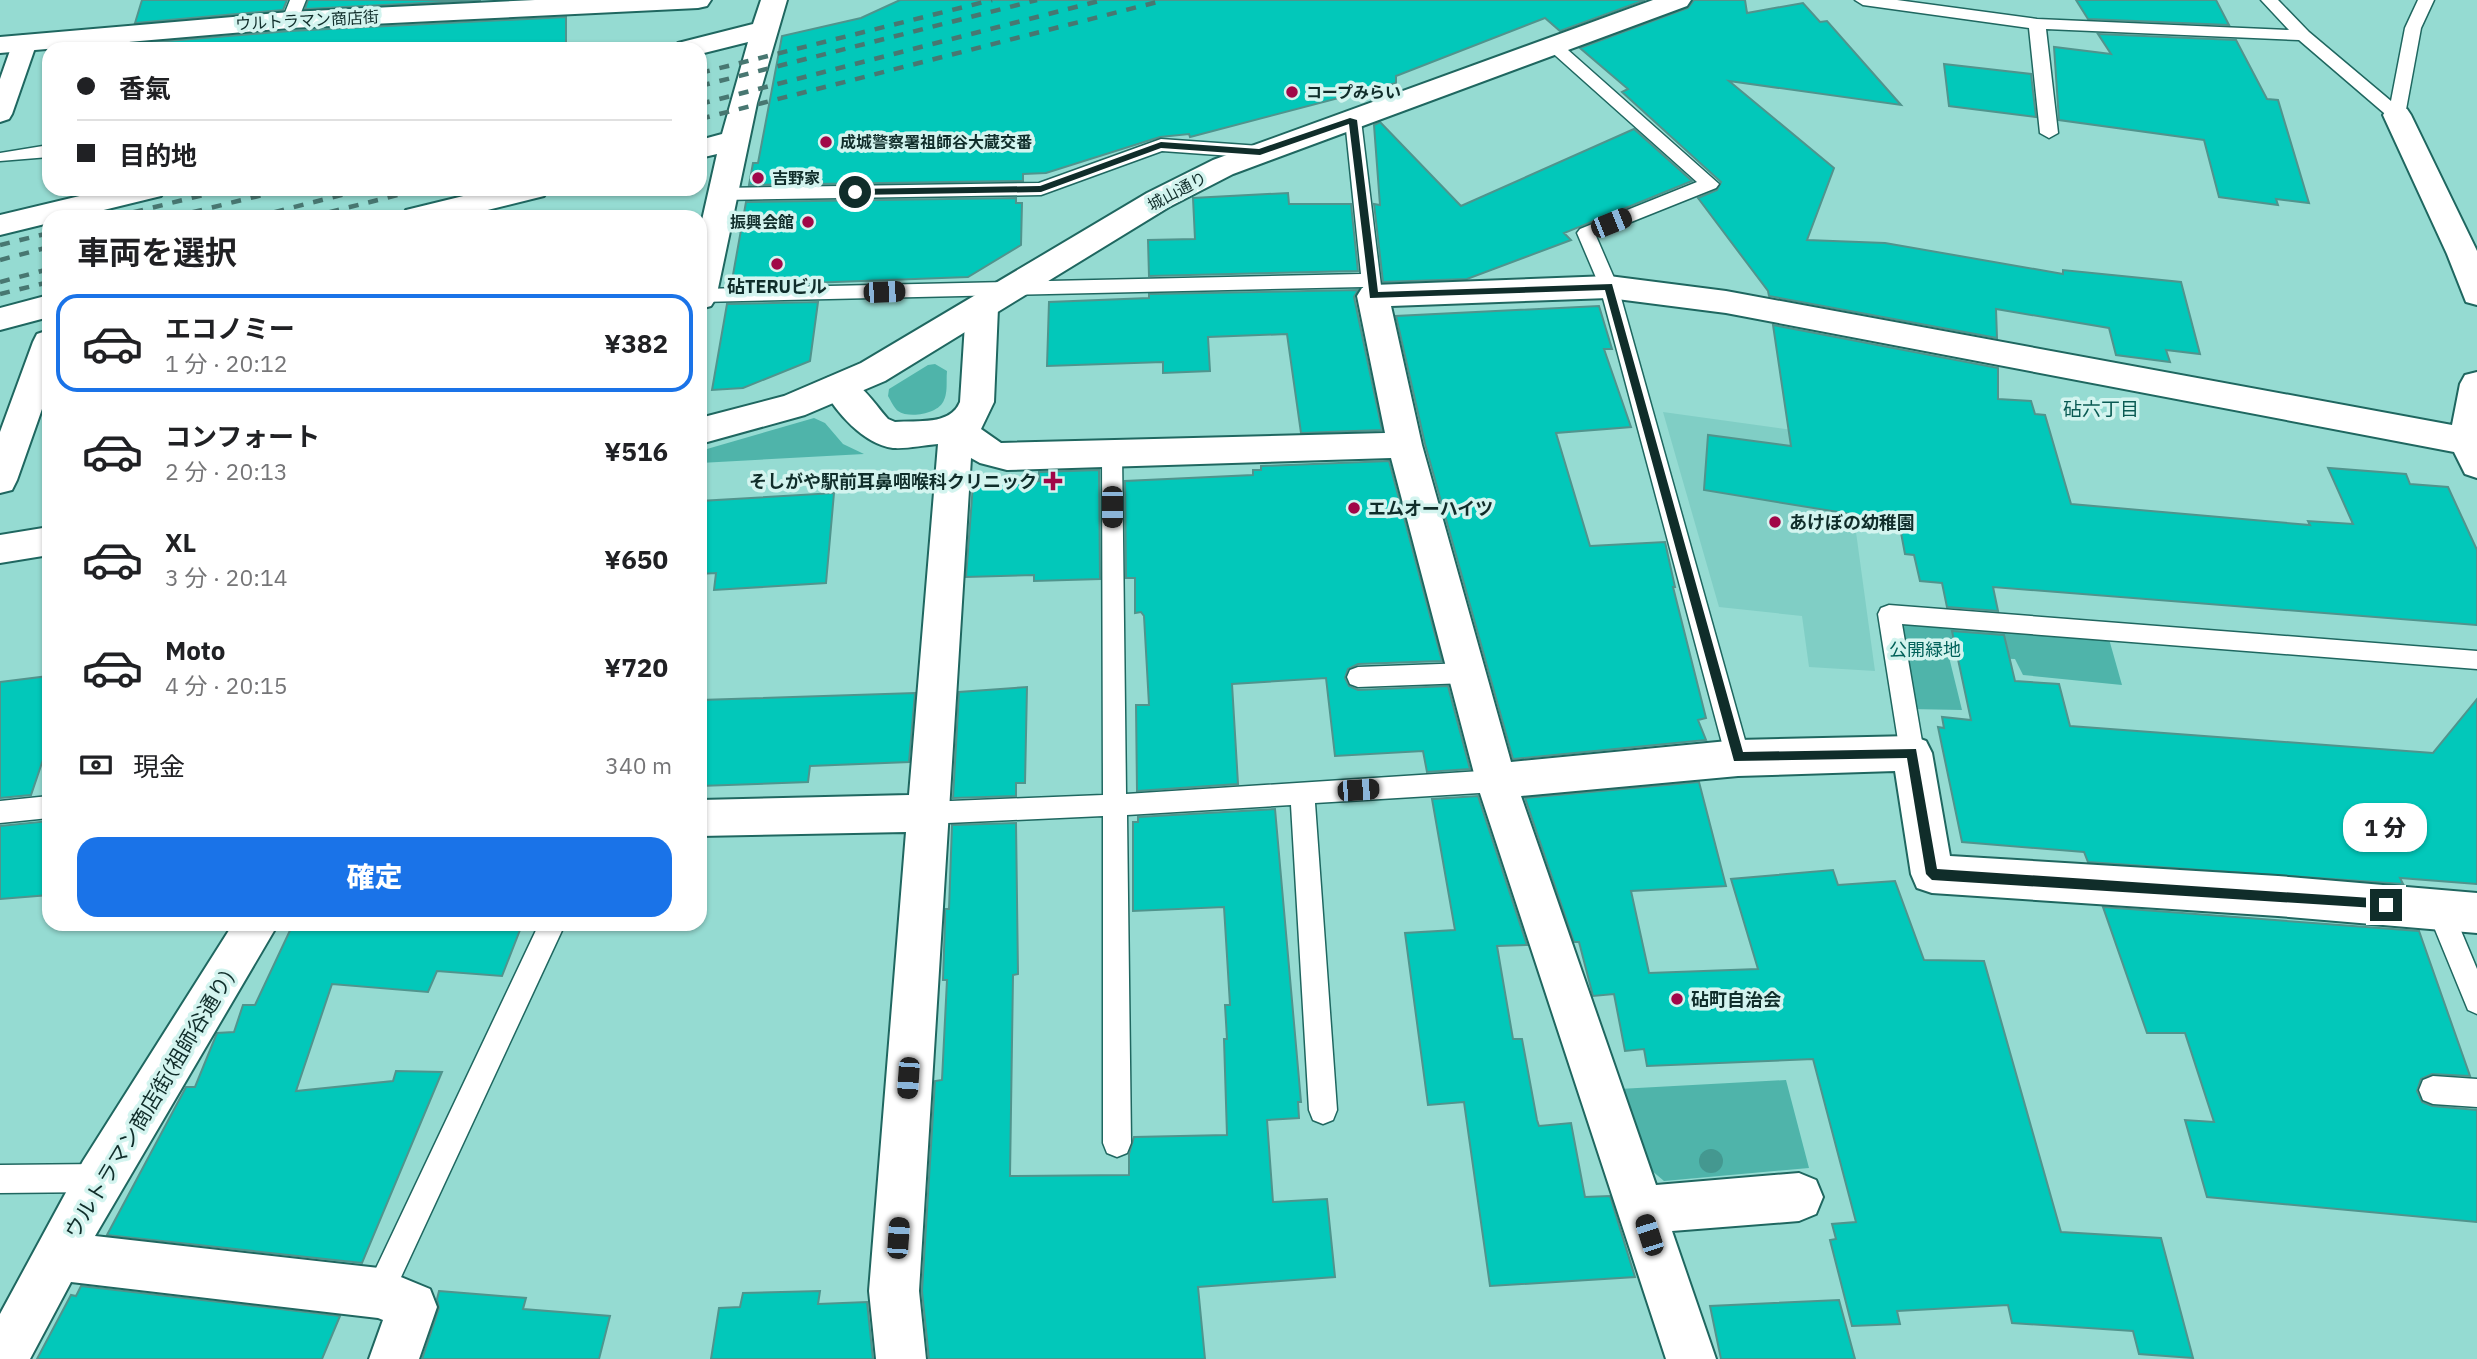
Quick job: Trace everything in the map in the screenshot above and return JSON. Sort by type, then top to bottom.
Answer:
[{"type":"street","name":"ウルトラマン商店街","points":[[68,42],[122,41],[294,10],[698,0]]},
{"type":"street","points":[[707,263],[734,140],[774,0]]},
{"type":"street","name":"城山通り","points":[[707,429],[793,406],[873,372],[1158,200],[1260,152],[1678,0]]},
{"type":"street","points":[[707,44],[766,29]]},
{"type":"street","name":"ウルトラマン商店街","points":[[13,43],[42,42]]},
{"type":"street","points":[[0,114],[13,43]]},
{"type":"street","points":[[2397,116],[2463,254],[2477,293]]},
{"type":"street","points":[[707,147],[734,140]]},
{"type":"street","points":[[82,210],[127,196]]},
{"type":"street","points":[[446,210],[504,196]]},
{"type":"street","points":[[0,225],[42,218]]},
{"type":"street","points":[[1690,1359],[1496,780],[1405,445],[1372,288],[1609,286],[1806,316],[2471,453],[2477,384]]},
{"type":"street","points":[[0,319],[42,308]]},
{"type":"street","points":[[839,387],[876,428],[893,435],[956,430],[970,419],[977,402],[982,308]]},
{"type":"street","points":[[0,480],[42,362]]},
{"type":"street","points":[[956,430],[992,454],[1007,457],[1405,445]]},
{"type":"street","points":[[901,1359],[894,1291],[926,813],[956,430]]},
{"type":"street","points":[[0,549],[42,542]]},
{"type":"street","points":[[1496,780],[1738,758],[1912,753],[1932,874],[2278,896],[2459,912]]},
{"type":"street","points":[[707,818],[926,813]]},
{"type":"street","name":"ウルトラマン商店街(祖師谷通り)","points":[[3,1359],[100,1178],[253,931]]},
{"type":"street","points":[[1641,1210],[1799,1197]]},
{"type":"street","points":[[59,1256],[379,1293],[412,1307],[394,1359]]},
{"type":"lane","points":[[1863,0],[2037,24],[2302,35]]},
{"type":"lane","points":[[2269,0],[2302,35],[2397,116]]},
{"type":"lane","points":[[2397,116],[2413,28],[2426,0]]},
{"type":"lane","points":[[2037,24],[2049,133]]},
{"type":"lane","points":[[1553,45],[1710,184],[1586,233],[1609,286],[1738,758]]},
{"type":"lane","points":[[707,297],[1010,290],[1372,288],[1353,120]]},
{"type":"lane","points":[[721,194],[1041,189],[1161,145],[1260,152]]},
{"type":"lane","points":[[6,157],[42,152]]},
{"type":"lane","points":[[1112,452],[1116,1143]]},
{"type":"lane","points":[[1912,753],[1889,614],[2477,660]]},
{"type":"lane","points":[[1358,677],[1467,673]]},
{"type":"lane","points":[[926,813],[1115,805],[1496,780]]},
{"type":"lane","points":[[1302,793],[1323,1110]]},
{"type":"lane","points":[[0,812],[42,808]]},
{"type":"lane","points":[[2459,912],[2477,1002]]},
{"type":"lane","points":[[379,1293],[549,931]]},
{"type":"lane","points":[[2433,1090],[2477,1093]]},
{"type":"lane","points":[[0,1179],[100,1178]]},
{"type":"shaded area","name":"あけぼの幼稚園","points":[[1663,412],[1843,437],[1875,671],[1809,667],[1802,616],[1719,607]]},
{"type":"green space","points":[[935,364],[947,371],[946,393],[941,405],[930,412],[916,415],[898,411],[888,396],[889,389],[928,365]]},
{"type":"green space","points":[[814,418],[825,423],[843,444],[864,454],[707,463],[707,449]]},
{"type":"green space","name":"公開緑地","points":[[1895,620],[2109,639],[2122,685],[2023,675],[2015,659],[1949,657],[1962,710],[1910,709]]},
{"type":"green space","points":[[1786,1080],[1809,1168],[1664,1181],[1632,1154],[1619,1089]]},
{"type":"building","points":[[142,0],[287,0],[283,10],[135,23]]},
{"type":"building","points":[[308,0],[481,0],[305,9]]},
{"type":"building","points":[[900,0],[1645,0],[1560,31],[1545,18],[1396,76],[1396,83],[1190,137],[1189,134],[1160,137],[1046,173],[1023,174],[1023,181],[749,185],[753,163],[758,163],[782,36],[861,18]]},
{"type":"building","points":[[1694,0],[1745,0],[1747,13],[1803,3],[1820,22],[1827,21],[1901,105],[1729,81],[1834,168],[1807,240],[1885,243],[2063,274],[2063,270],[2181,282],[2200,354],[2166,350],[2170,362],[2116,355],[2109,328],[1996,309],[1997,338],[1769,296],[1768,291],[1698,198],[1717,190],[1721,182],[1622,92],[1628,89],[1580,48],[1688,8]]},
{"type":"building","points":[[2076,0],[2216,0],[2229,25],[2088,19]]},
{"type":"building","points":[[566,17],[566,42],[155,42],[290,31]]},
{"type":"building","points":[[2098,34],[2236,40],[2267,99],[2278,100],[2309,203],[2276,199],[2278,205],[2219,197],[2204,140],[2059,120],[2054,47],[2111,54]]},
{"type":"building","points":[[1944,64],[2031,74],[2036,117],[1949,106]]},
{"type":"building","points":[[1380,122],[1461,206],[1634,129],[1692,181],[1564,233],[1571,240],[1467,279],[1383,282],[1374,204],[1380,205],[1374,125]]},
{"type":"building","points":[[1288,193],[1289,204],[1351,204],[1358,271],[1149,276],[1148,240],[1195,239],[1193,198]]},
{"type":"building","points":[[1016,198],[1016,203],[1022,203],[1021,245],[968,277],[731,286],[746,202]]},
{"type":"building","points":[[1358,290],[1354,297],[1382,430],[1301,433],[1287,334],[1208,337],[1210,371],[1163,373],[1163,362],[1047,366],[1049,302],[1149,298],[1149,294]]},
{"type":"building","points":[[818,302],[810,361],[743,388],[712,390],[727,304]]},
{"type":"building","points":[[1599,306],[1612,349],[1604,349],[1631,427],[1556,433],[1590,546],[1665,542],[1673,587],[1706,718],[1698,720],[1706,740],[1513,759],[1425,444],[1396,316]]},
{"type":"building","points":[[1773,325],[1998,368],[1998,399],[2031,401],[2035,414],[2045,415],[2071,504],[2310,525],[2308,521],[2353,524],[2328,468],[2406,474],[2410,484],[2448,487],[2477,550],[2477,625],[1993,587],[1998,611],[1947,607],[1942,583],[1920,581],[1914,555],[1905,554],[1899,522],[1704,490],[1708,435],[1791,446]]},
{"type":"building","points":[[1389,461],[1442,661],[1358,664],[1348,669],[1345,678],[1349,686],[1358,690],[1448,686],[1470,769],[1427,772],[1423,751],[1335,756],[1326,678],[1232,684],[1238,784],[1137,791],[1136,705],[1149,705],[1144,616],[1141,612],[1135,613],[1135,578],[1126,578],[1125,481],[1253,475],[1253,470],[1261,470],[1261,466]]},
{"type":"building","points":[[1099,470],[1100,579],[1034,581],[1034,575],[966,577],[973,484],[1039,481],[1039,472]]},
{"type":"building","points":[[834,493],[826,583],[714,590],[716,573],[707,574],[707,501]]},
{"type":"building","points":[[1952,631],[2004,635],[2015,681],[2059,684],[2070,726],[2433,753],[2477,699],[2477,884],[2400,878],[2403,884],[2088,862],[2084,852],[1962,842],[1938,727],[1944,728],[1942,717],[1971,720]]},
{"type":"building","points":[[42,677],[42,763],[31,795],[0,798],[0,682]]},
{"type":"building","points":[[1027,687],[1025,783],[1016,783],[1016,796],[953,798],[959,692]]},
{"type":"building","points":[[915,693],[909,762],[810,766],[808,782],[707,786],[707,700]]},
{"type":"building","points":[[1699,782],[1726,886],[1631,891],[1649,973],[1758,969],[1731,879],[1833,870],[1838,885],[1895,881],[1924,960],[1984,961],[2061,1232],[2161,1238],[2193,1358],[2139,1354],[2133,1331],[2012,1323],[2008,1305],[1897,1311],[1900,1324],[1852,1326],[1830,1240],[1836,1239],[1832,1224],[1856,1222],[1813,1059],[1647,1066],[1644,1049],[1625,1051],[1614,994],[1593,996],[1579,942],[1574,942],[1525,798]]},
{"type":"building","points":[[1478,796],[1527,945],[1497,946],[1513,1039],[1522,1039],[1537,1120],[1539,1126],[1571,1123],[1585,1197],[1610,1196],[1635,1277],[1490,1286],[1464,1102],[1428,1105],[1405,933],[1455,930],[1432,799]]},
{"type":"building","points":[[1275,809],[1301,1102],[1298,1102],[1299,1118],[1267,1120],[1273,1202],[1327,1199],[1335,1277],[1198,1287],[1205,1359],[929,1359],[922,1291],[935,1081],[942,1080],[947,980],[943,980],[945,909],[949,909],[952,825],[1016,823],[1018,974],[1013,975],[1010,1176],[1129,1175],[1129,1154],[1134,1137],[1227,1135],[1224,1039],[1227,1039],[1225,1005],[1230,1005],[1224,907],[1133,911],[1133,822],[1138,822],[1138,817]]},
{"type":"building","points":[[42,822],[42,896],[0,899],[0,826]]},
{"type":"building","points":[[2103,907],[2419,931],[2470,1076],[2432,1074],[2421,1079],[2417,1091],[2422,1102],[2432,1106],[2477,1110],[2477,1222],[2207,1197],[2185,1120],[2214,1122],[2185,1033],[2147,1033]]},
{"type":"building","points":[[290,931],[520,931],[502,976],[437,971],[428,992],[332,984],[296,1091],[393,1081],[396,1071],[442,1072],[362,1263],[107,1235],[186,1087],[195,1087],[217,1033],[234,1032],[243,1005],[255,1005]]},
{"type":"building","points":[[81,1286],[340,1316],[322,1359],[37,1359],[71,1295],[76,1296]]},
{"type":"building","points":[[439,1291],[526,1298],[523,1309],[610,1316],[599,1359],[422,1359],[439,1308]]},
{"type":"building","points":[[820,1291],[818,1304],[867,1302],[873,1359],[711,1359],[719,1308],[740,1307],[743,1293]]},
{"type":"building","points":[[1839,1300],[1855,1359],[1721,1359],[1710,1306]]},
{"type":"railway","points":[[707,71],[992,0]]},
{"type":"railway","points":[[707,84],[1037,0]]},
{"type":"railway","points":[[707,102],[1103,0]]},
{"type":"railway","points":[[707,117],[1165,0]]},
{"type":"railway","points":[[142,210],[200,196]]},
{"type":"railway","points":[[202,210],[258,196]]},
{"type":"railway","points":[[282,210],[338,196]]},
{"type":"railway","points":[[338,210],[394,196]]},
{"type":"railway","points":[[0,245],[42,235]]},
{"type":"railway","points":[[0,260],[42,249]]},
{"type":"railway","points":[[0,282],[42,271]]},
{"type":"railway","points":[[0,294],[42,284]]},
{"type":"place","name":"コープみらい","points":[[1292,92]]},
{"type":"place","name":"成城警察署祖師谷大蔵交番","points":[[826,142]]},
{"type":"place","name":"吉野家","points":[[758,178]]},
{"type":"place","name":"振興会館","points":[[808,222]]},
{"type":"place","name":"砧TERUビル","points":[[777,264]]},
{"type":"place","name":"そしがや駅前耳鼻咽喉科クリニック","points":[[1053,481]]},
{"type":"place","name":"エムオーハイツ","points":[[1354,508]]},
{"type":"place","name":"あけぼの幼稚園","points":[[1775,522]]},
{"type":"place","name":"砧町自治会","points":[[1677,999]]},
{"type":"district","name":"砧六丁目","points":[[2101,409]]},
{"type":"route","points":[[855,192],[1041,189],[1161,145],[1260,152],[1353,120],[1373,296],[1609,286],[1738,758],[1912,753],[1932,874],[2386,905]]}]
